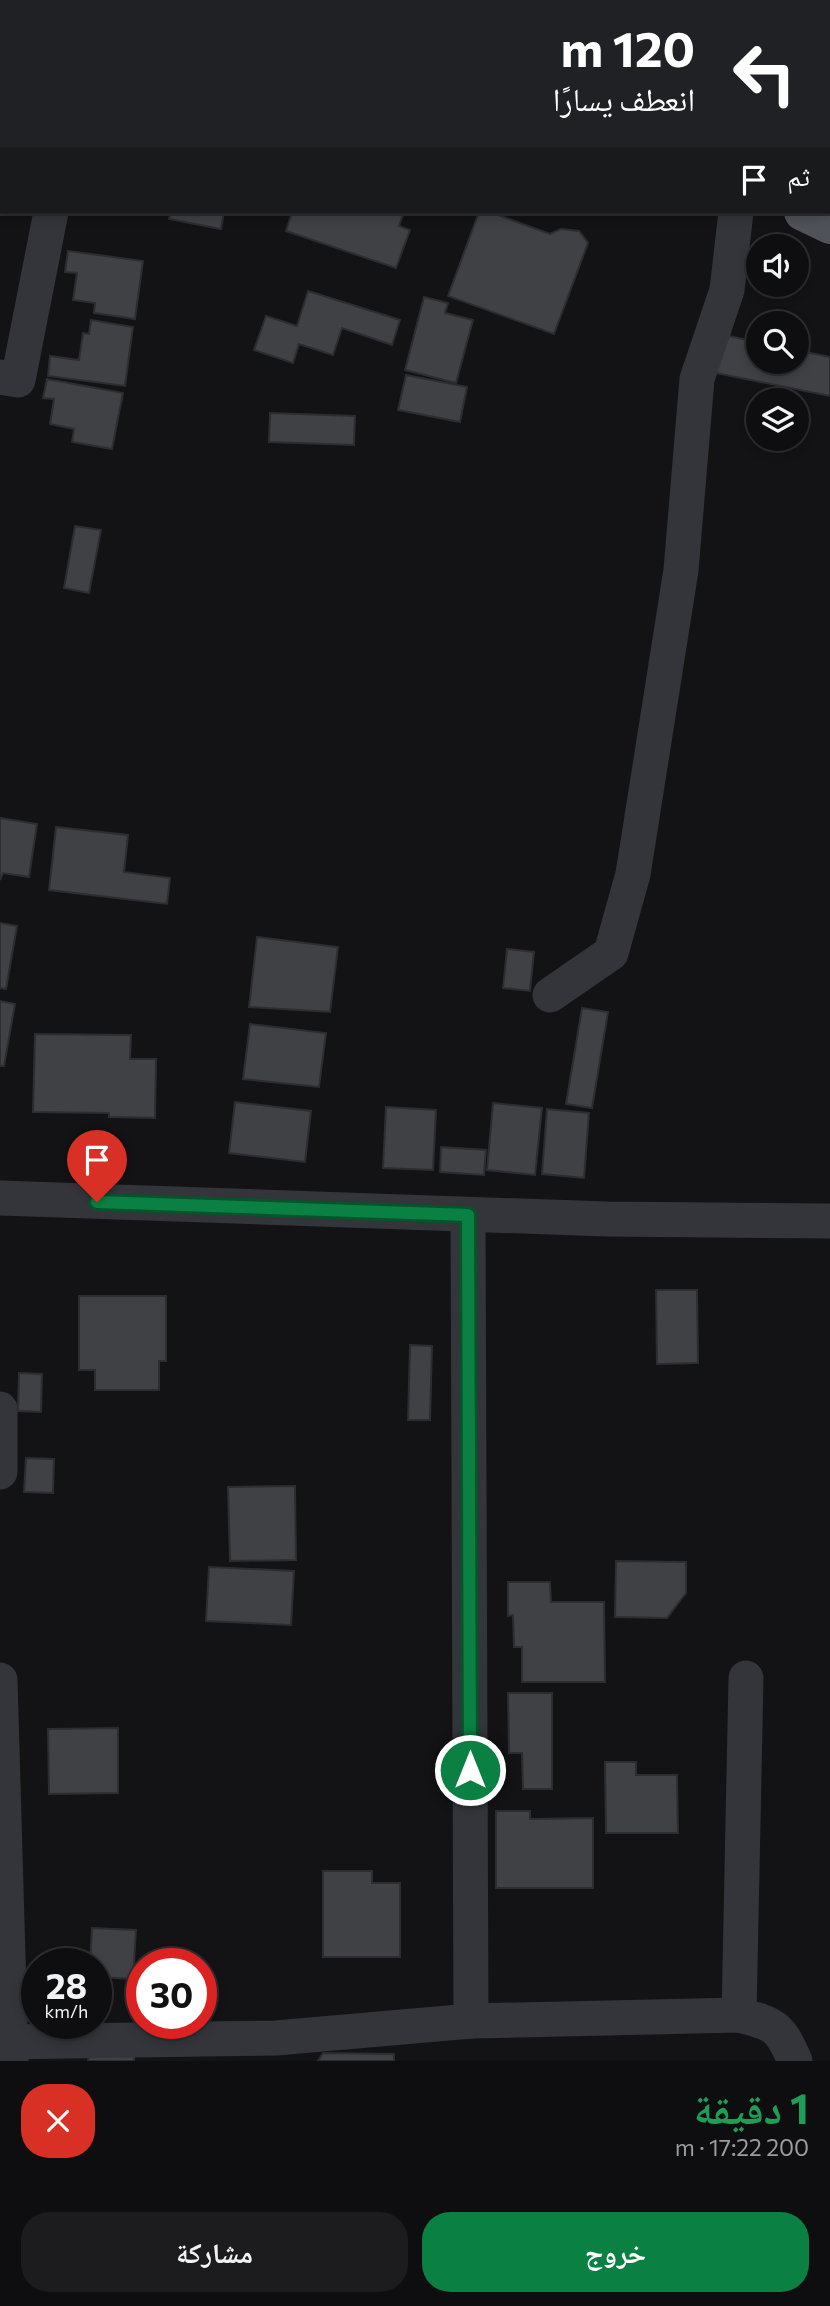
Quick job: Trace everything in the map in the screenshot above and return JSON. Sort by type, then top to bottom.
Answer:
[{"type":"main road","points":[[807,214],[830,225]]},
{"type":"street","points":[[0,377],[18,380],[51,214]]},
{"type":"street","points":[[550,995],[611,953],[633,874],[681,570],[697,379],[727,290],[736,214]]},
{"type":"street","points":[[0,1198],[468,1215],[830,1221]]},
{"type":"street","points":[[468,1215],[471,2021]]},
{"type":"street","points":[[0,1409],[0,1472]]},
{"type":"street","points":[[739,2015],[746,1678]]},
{"type":"street","points":[[0,1680],[8,2048],[276,2049],[471,2021],[739,2015],[761,2020],[782,2032],[795,2061]]},
{"type":"building","points":[[170,214],[224,214],[221,229],[169,219]]},
{"type":"building","points":[[291,214],[403,214],[399,226],[410,230],[396,268],[286,231]]},
{"type":"building","points":[[478,214],[495,214],[550,234],[561,229],[579,231],[588,243],[554,334],[448,296]]},
{"type":"building","points":[[68,251],[143,261],[135,319],[94,313],[95,303],[73,300],[77,273],[65,272]]},
{"type":"building","points":[[308,291],[400,320],[392,345],[342,328],[333,355],[299,344],[293,363],[254,350],[266,316],[297,326]]},
{"type":"building","points":[[424,297],[448,303],[445,313],[473,320],[456,383],[405,370]]},
{"type":"building","points":[[91,320],[133,327],[125,386],[48,376],[50,356],[79,360],[83,333],[89,334]]},
{"type":"building","points":[[724,335],[746,340],[746,374],[809,374],[809,353],[830,357],[830,396],[809,392],[809,388],[790,388],[716,373]]},
{"type":"building","points":[[406,375],[467,387],[460,422],[398,410]]},
{"type":"building","points":[[47,379],[123,393],[112,449],[72,442],[74,429],[50,424],[54,399],[43,398]]},
{"type":"building","points":[[270,413],[355,416],[354,445],[269,442]]},
{"type":"building","points":[[75,526],[101,530],[89,593],[64,588]]},
{"type":"building","points":[[0,818],[37,824],[29,877],[3,873],[0,880]]},
{"type":"building","points":[[56,827],[128,835],[124,872],[170,878],[167,904],[49,890]]},
{"type":"building","points":[[0,923],[17,926],[6,989],[0,988]]},
{"type":"building","points":[[257,937],[338,947],[330,1012],[249,1007]]},
{"type":"building","points":[[507,949],[534,952],[530,991],[503,988]]},
{"type":"building","points":[[0,1001],[15,1004],[4,1066],[0,1066]]},
{"type":"building","points":[[582,1008],[608,1012],[592,1108],[566,1104]]},
{"type":"building","points":[[250,1024],[326,1033],[319,1087],[243,1079]]},
{"type":"building","points":[[35,1034],[131,1035],[130,1059],[156,1059],[155,1118],[109,1117],[109,1113],[33,1112]]},
{"type":"building","points":[[235,1102],[311,1111],[305,1162],[229,1153]]},
{"type":"building","points":[[493,1103],[542,1108],[535,1175],[487,1170]]},
{"type":"building","points":[[386,1107],[436,1110],[433,1170],[383,1168]]},
{"type":"building","points":[[547,1109],[589,1113],[584,1178],[542,1174]]},
{"type":"building","points":[[441,1147],[486,1150],[484,1175],[440,1172]]},
{"type":"building","points":[[656,1290],[697,1290],[698,1363],[657,1364]]},
{"type":"building","points":[[79,1296],[166,1296],[166,1361],[159,1361],[159,1390],[95,1390],[95,1370],[79,1370]]},
{"type":"building","points":[[410,1345],[432,1346],[430,1420],[408,1420]]},
{"type":"building","points":[[19,1373],[42,1374],[41,1412],[18,1411]]},
{"type":"building","points":[[26,1458],[54,1459],[53,1493],[24,1492]]},
{"type":"building","points":[[295,1486],[296,1560],[230,1561],[228,1487]]},
{"type":"building","points":[[616,1561],[686,1562],[686,1593],[667,1618],[615,1617]]},
{"type":"building","points":[[209,1567],[294,1571],[291,1625],[206,1621]]},
{"type":"building","points":[[508,1582],[550,1582],[551,1602],[604,1602],[605,1682],[522,1682],[522,1647],[514,1647],[513,1615],[508,1616]]},
{"type":"building","points":[[508,1693],[552,1693],[552,1789],[523,1789],[522,1753],[509,1753]]},
{"type":"building","points":[[118,1728],[118,1793],[49,1794],[48,1729]]},
{"type":"building","points":[[605,1762],[636,1762],[636,1775],[677,1775],[678,1833],[606,1833]]},
{"type":"building","points":[[496,1811],[530,1811],[530,1819],[593,1818],[593,1888],[496,1888]]},
{"type":"building","points":[[323,1871],[372,1871],[372,1883],[400,1883],[400,1957],[323,1957]]},
{"type":"building","points":[[92,1928],[136,1930],[135,1948],[126,1948],[126,1979],[112,1978],[112,1948],[91,1948]]},
{"type":"building","points":[[89,2052],[134,2056],[134,2061],[88,2061]]},
{"type":"building","points":[[323,2053],[394,2054],[394,2061],[318,2061]]},
{"type":"route","points":[[97,1202],[468,1215],[470,1770]]}]
